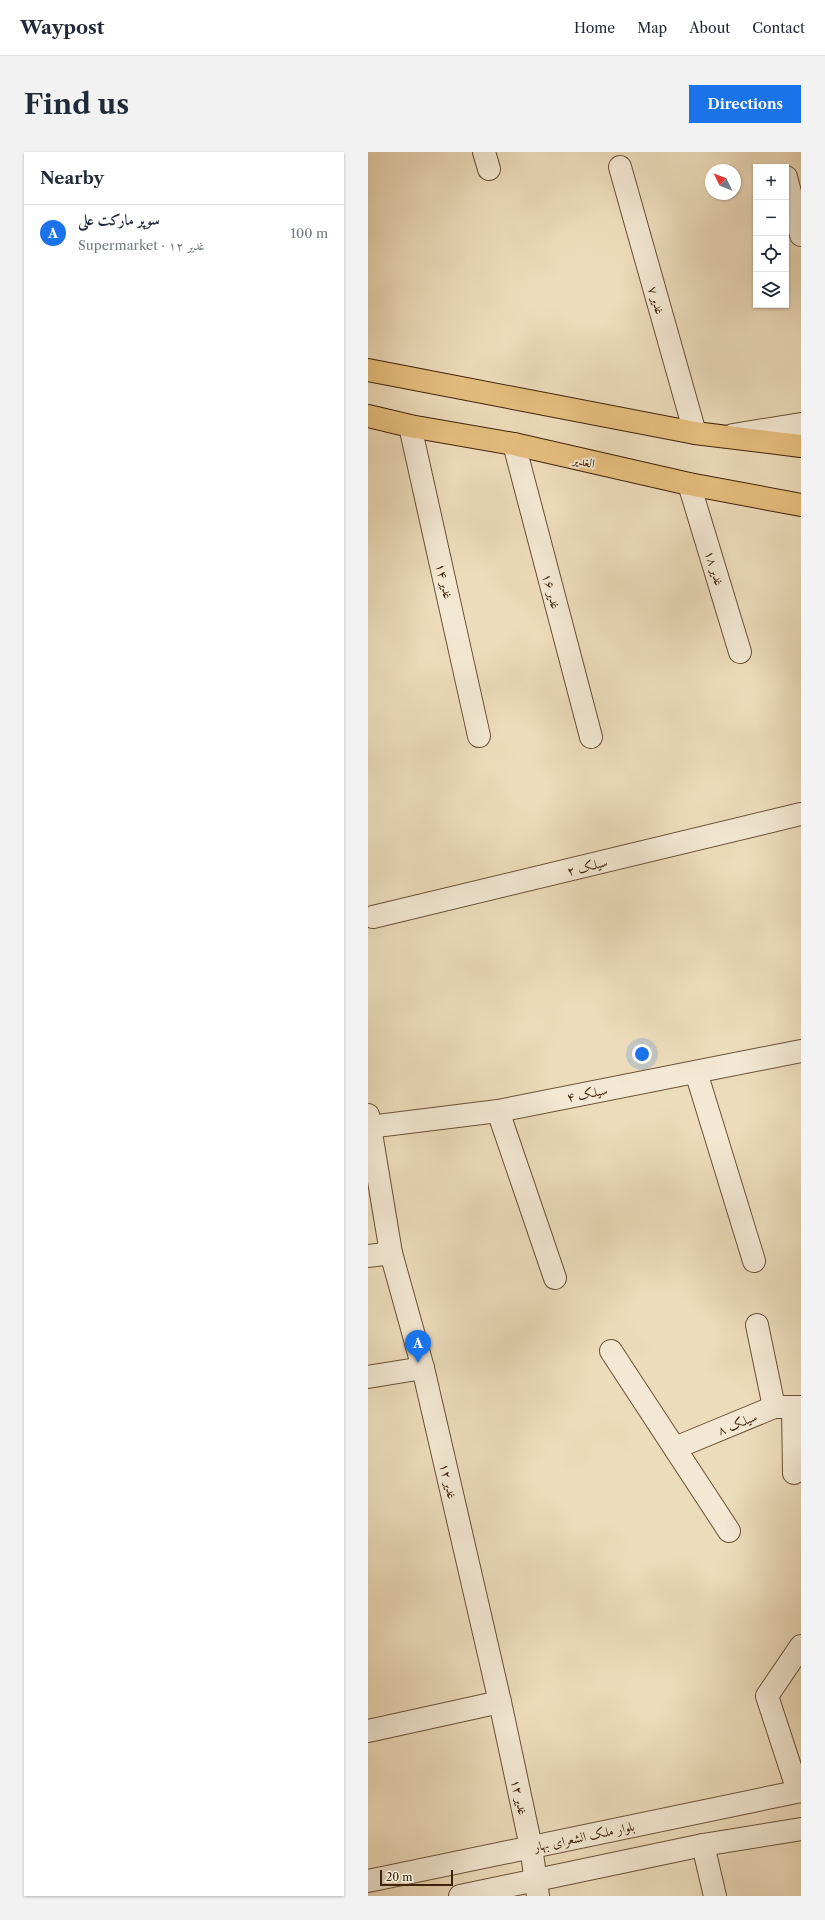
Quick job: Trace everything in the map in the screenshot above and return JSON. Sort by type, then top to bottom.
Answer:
[{"type":"main road","points":[[368,370],[695,433],[801,446]]},
{"type":"main road","name":"الغدیر","points":[[368,416],[410,426],[514,444],[689,484],[801,505]]},
{"type":"street","name":"غدیر ۷","points":[[620,167],[695,433]]},
{"type":"street","points":[[789,189],[801,235]]},
{"type":"street","points":[[720,437],[801,424]]},
{"type":"street","name":"غدیر ۱۴","points":[[410,426],[479,736]]},
{"type":"street","name":"غدیر ۱۶","points":[[514,444],[591,737]]},
{"type":"street","name":"غدیر ۱۸","points":[[689,484],[740,652]]},
{"type":"street","name":"سیلک ۲","points":[[373,918],[801,814]]},
{"type":"street","name":"سیلک ۴","points":[[369,1123],[498,1111],[801,1050]]},
{"type":"street","points":[[696,1072],[754,1261]]},
{"type":"street","points":[[498,1111],[555,1278]]},
{"type":"street","name":"غدیر ۱۲","points":[[369,1123],[391,1253],[423,1368],[500,1702],[531,1847],[537,1888]]},
{"type":"street","points":[[368,1256],[391,1253]]},
{"type":"street","points":[[757,1325],[789,1407],[794,1473]]},
{"type":"street","points":[[611,1351],[729,1531]]},
{"type":"street","points":[[368,1377],[423,1368]]},
{"type":"street","name":"سیلک ۸","points":[[674,1448],[789,1407]]},
{"type":"street","points":[[799,1791],[767,1696],[801,1646]]},
{"type":"street","points":[[368,1731],[500,1702]]},
{"type":"street","name":"بلوار ملک الشعرای بهار","points":[[368,1882],[799,1791]]},
{"type":"street","points":[[460,1896],[537,1888],[703,1845],[801,1830]]},
{"type":"street","points":[[703,1845],[715,1896]]},
{"type":"place","name":"سوپر مارکت علی","points":[[418,1363]]}]
